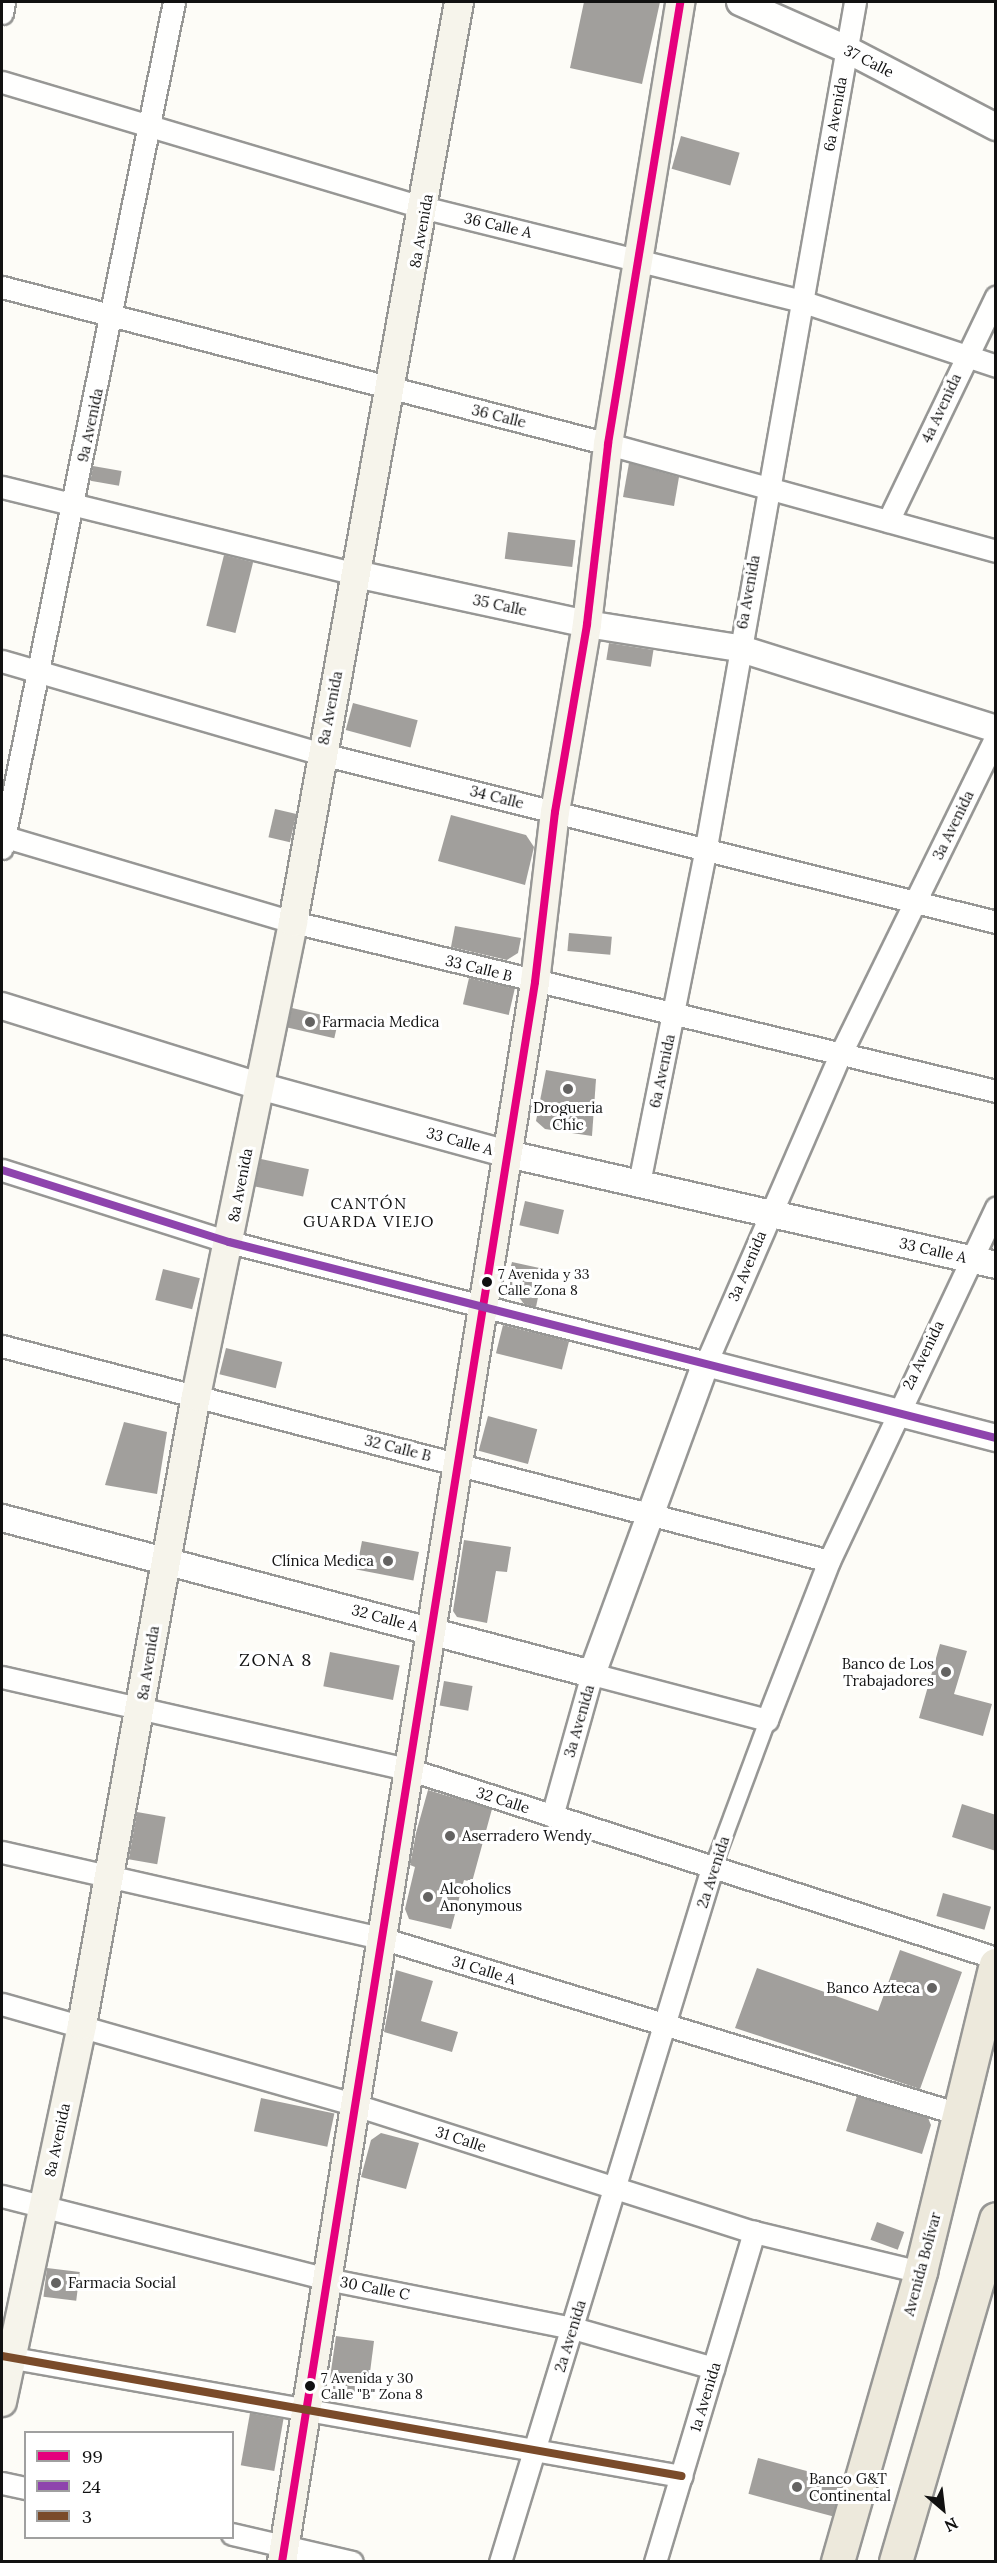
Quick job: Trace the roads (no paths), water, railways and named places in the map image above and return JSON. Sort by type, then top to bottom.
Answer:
[{"type":"main road","name":"8a Avenida","points":[[2,2402],[6,2356],[43,2206],[82,2025],[196,1396],[293,922],[322,754],[426,208],[459,2]]},
{"type":"main road","points":[[283,2554],[309,2409],[352,2104],[536,982],[555,812],[587,624],[608,444],[680,2]]},
{"type":"main road","name":"Avenida Bolívar","points":[[838,2562],[921,2272],[996,1965]]},
{"type":"main road","points":[[901,2558],[996,2219]]},
{"type":"street","points":[[2,13],[4,2]]},
{"type":"street","name":"9a Avenida","points":[[2,840],[36,671],[114,315],[174,2]]},
{"type":"street","name":"37 Calle","points":[[740,2],[846,49],[996,127]]},
{"type":"street","name":"6a Avenida","points":[[639,1183],[706,848],[738,648],[855,2]]},
{"type":"street","name":"36 Calle A","points":[[2,82],[426,208],[801,301],[996,366]]},
{"type":"street","name":"36 Calle","points":[[2,287],[608,444],[996,551]]},
{"type":"street","name":"4a Avenida","points":[[888,520],[996,297]]},
{"type":"street","name":"35 Calle","points":[[2,487],[356,574],[587,624],[738,648],[996,729]]},
{"type":"street","name":"34 Calle","points":[[2,661],[322,754],[996,922]]},
{"type":"street","name":"3a Avenida","points":[[552,1816],[592,1674],[706,1363],[841,1053],[996,736]]},
{"type":"street","name":"33 Calle B","points":[[2,840],[293,922],[996,1091]]},
{"type":"street","name":"33 Calle A","points":[[2,1006],[259,1086],[508,1154],[771,1211],[996,1265]]},
{"type":"street","points":[[2,1170],[229,1242],[483,1304],[996,1438]]},
{"type":"street","name":"2a Avenida","points":[[500,2562],[667,2026],[712,1868],[829,1561],[896,1413],[996,1208]]},
{"type":"street","name":"32 Calle B","points":[[2,1346],[829,1561]]},
{"type":"street","name":"32 Calle A","points":[[2,1518],[767,1720]]},
{"type":"street","name":"32 Calle","points":[[2,1677],[408,1769],[996,1958]]},
{"type":"street","name":"31 Calle A","points":[[2,1852],[381,1938],[959,2114]]},
{"type":"street","name":"31 Calle","points":[[2,2004],[352,2104],[616,2190],[754,2232],[921,2272]]},
{"type":"street","name":"30 Calle C","points":[[2,2196],[327,2279],[573,2328],[713,2368]]},
{"type":"street","name":"1a Avenida","points":[[655,2562],[754,2232]]},
{"type":"street","points":[[6,2356],[536,2447],[681,2476]]},
{"type":"street","points":[[2,2483],[24,2488]]},
{"type":"street","points":[[234,2535],[283,2554],[352,2562]]},
{"type":"place","name":"Farmacia Medica","points":[[310,1022]]},
{"type":"place","name":"Drogueria Chic","points":[[568,1089]]},
{"type":"place","name":"7 Avenida y 33 Calle Zona 8","points":[[487,1282]]},
{"type":"place","name":"Clínica Medica","points":[[388,1561]]},
{"type":"place","name":"Banco de Los Trabajadores","points":[[946,1672]]},
{"type":"place","name":"Aserradero Wendy","points":[[450,1836]]},
{"type":"place","name":"Alcoholics Anonymous","points":[[428,1897]]},
{"type":"place","name":"Banco Azteca","points":[[932,1988]]},
{"type":"place","name":"Farmacia Social","points":[[56,2283]]},
{"type":"place","name":"7 Avenida y 30 Calle \"B\" Zona 8","points":[[310,2386]]},
{"type":"place","name":"Banco G&T Continental","points":[[797,2487]]},
{"type":"district","name":"CANTÓN GUARDA VIEJO","points":[[369,1212]]},
{"type":"district","name":"ZONA 8","points":[[276,1660]]}]
